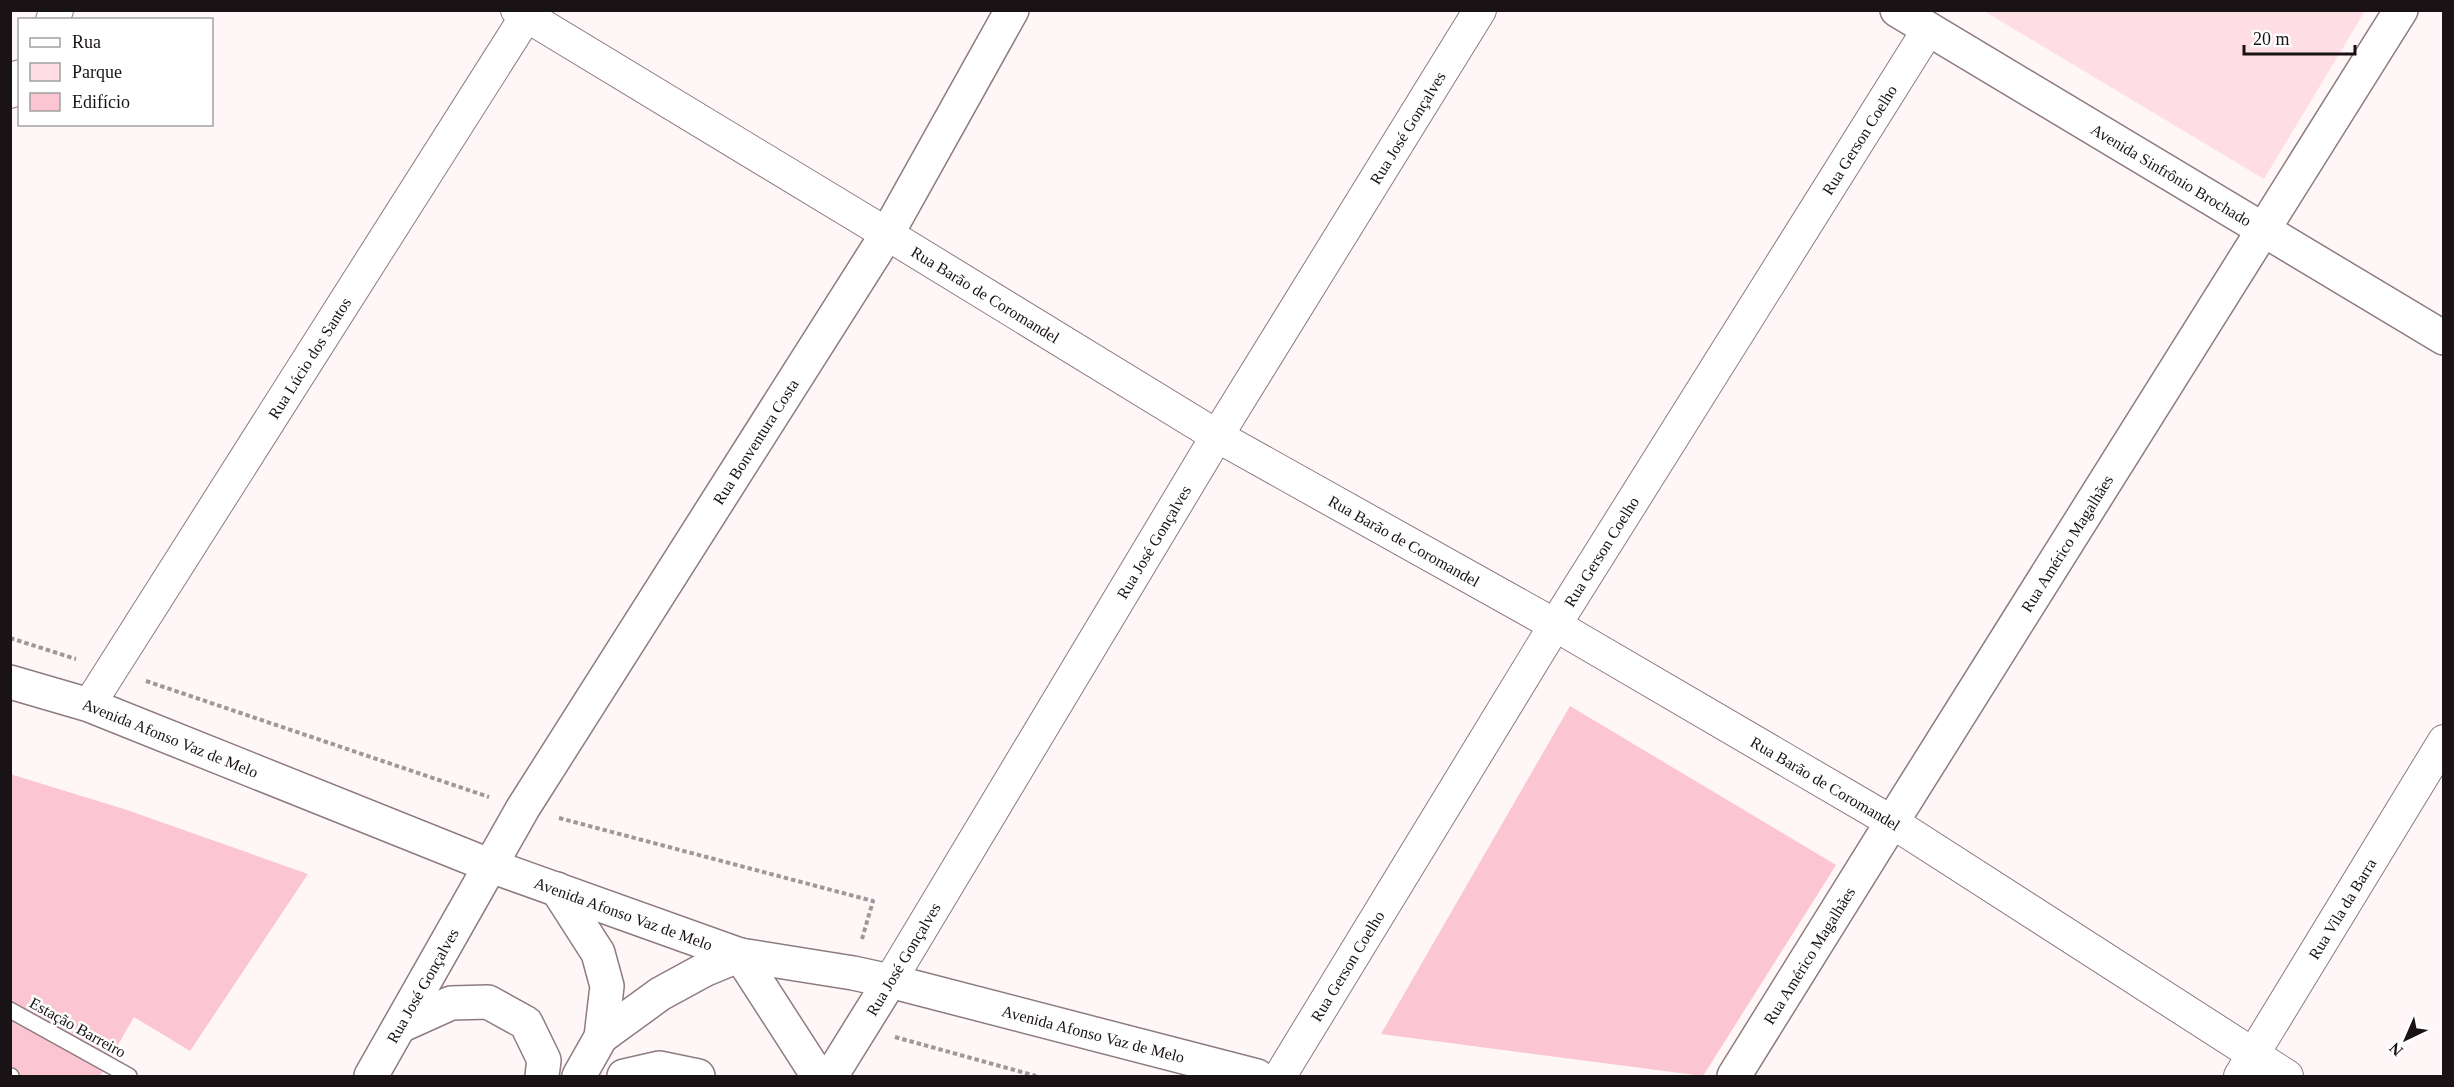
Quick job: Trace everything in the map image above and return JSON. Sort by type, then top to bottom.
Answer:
[{"type":"main road","name":"Rua Bonventura Costa","points":[[491,866],[523,808],[887,234],[1011,10]]},
{"type":"main road","name":"Avenida Sinfrônio Brochado","points":[[1897,10],[2444,338]]},
{"type":"main road","name":"Rua Américo Magalhães","points":[[1734,1077],[2401,10]]},
{"type":"main road","name":"Avenida Afonso Vaz de Melo","points":[[10,682],[89,705],[491,866],[740,955],[890,981],[1257,1077]]},
{"type":"main road","name":"Rua José Gonçalves","points":[[371,1077],[491,866]]},
{"type":"main road","points":[[557,889],[598,953],[607,986],[601,1037],[579,1077]]},
{"type":"main road","points":[[601,1037],[660,994],[704,970],[740,955],[818,1077]]},
{"type":"main road","name":"Rua José Gonçalves","points":[[831,1077],[890,981]]},
{"type":"main road","points":[[400,1026],[452,1003],[488,1002],[526,1023],[544,1060],[542,1077]]},
{"type":"main road","points":[[624,1077],[659,1068],[698,1077]]},
{"type":"street","name":"Rua José Gonçalves","points":[[890,981],[1217,436],[1480,10]]},
{"type":"street","name":"Rua Barão de Coromandel","points":[[525,12],[1217,436],[1555,625],[1892,822],[2248,1066],[2287,1077]]},
{"type":"street","name":"Rua Lúcio dos Santos","points":[[89,705],[525,12]]},
{"type":"street","name":"Rua Gerson Coelho","points":[[1280,1077],[1555,625],[1928,30]]},
{"type":"street","points":[[10,92],[18,79]]},
{"type":"street","name":"Rua Vila da Barra","points":[[2248,1066],[2444,741]]},
{"type":"lane","name":"Estação Barreiro","points":[[10,1010],[129,1077]]},
{"type":"path","points":[[10,638],[523,808],[873,901],[853,973]]},
{"type":"path","points":[[862,1028],[1036,1077]]},
{"type":"green space","points":[[1984,11],[2365,11],[2264,179]]},
{"type":"building","points":[[1570,706],[1836,865],[1703,1076],[1381,1034]]},
{"type":"building","points":[[10,774],[127,810],[308,874],[190,1051],[134,1017],[100,1076],[10,1076]]}]
